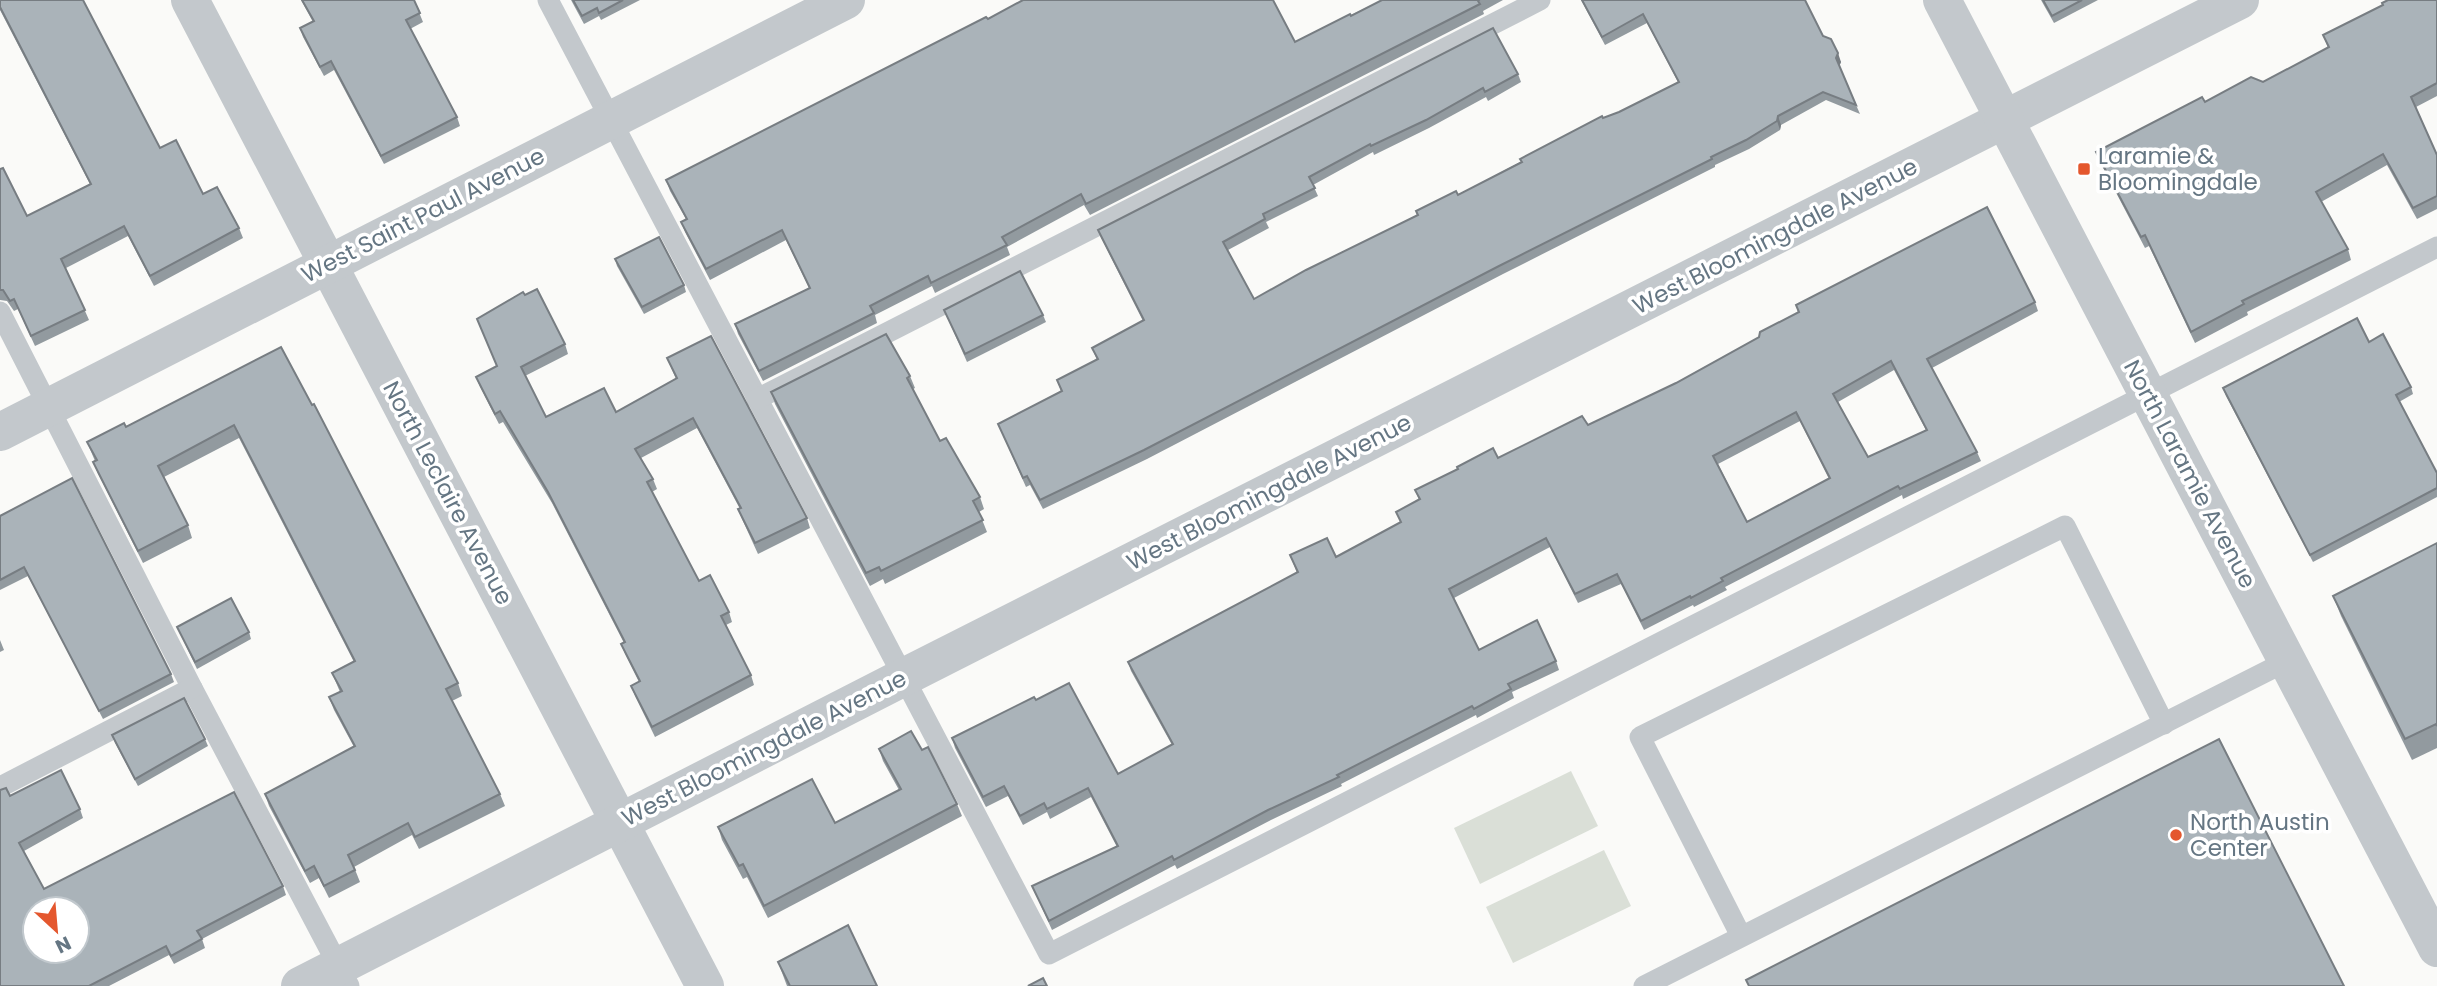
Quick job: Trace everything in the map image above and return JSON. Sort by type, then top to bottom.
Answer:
[{"type":"street","name":"North Leclaire Avenue","points":[[190,0],[705,986]]},
{"type":"street","name":"West Saint Paul Avenue","points":[[0,432],[846,0]]},
{"type":"street","name":"North Laramie Avenue","points":[[1942,0],[2437,947]]},
{"type":"street","name":"West Bloomingdale Avenue","points":[[300,986],[344,976],[620,822],[2240,0]]},
{"type":"lane","points":[[548,0],[1049,954],[2437,247]]},
{"type":"lane","points":[[757,399],[1540,0]]},
{"type":"lane","points":[[0,312],[192,688],[344,976]]},
{"type":"lane","points":[[1741,936],[1640,737],[2065,526],[2164,724]]},
{"type":"lane","points":[[1644,986],[2287,661]]},
{"type":"lane","points":[[0,787],[192,688]]},
{"type":"shaded area","points":[[1571,771],[1598,826],[1480,884],[1454,828]]},
{"type":"shaded area","points":[[1604,850],[1631,906],[1513,963],[1486,907]]},
{"type":"building","points":[[0,0],[83,0],[160,148],[176,140],[203,194],[217,187],[239,228],[150,276],[124,226],[61,259],[85,310],[31,336],[14,299],[10,301],[3,290],[0,290],[0,169],[3,168],[27,216],[91,184],[0,7]]},
{"type":"building","points":[[302,0],[414,0],[420,13],[406,20],[457,117],[381,156],[331,61],[320,67],[300,28],[314,21]]},
{"type":"building","points":[[573,0],[623,0],[599,13],[597,8],[582,16]]},
{"type":"building","points":[[1023,0],[1273,0],[1295,42],[1382,0],[1479,0],[1480,4],[1086,204],[1081,194],[1002,237],[1007,245],[931,283],[928,276],[870,306],[874,313],[759,371],[735,324],[810,288],[782,230],[706,269],[681,222],[687,219],[666,180]]},
{"type":"building","points":[[1582,0],[1805,0],[1823,36],[1831,39],[1838,53],[1836,58],[1856,105],[1823,92],[1778,116],[1777,121],[1711,157],[1712,159],[1144,450],[1040,500],[1027,476],[1023,478],[998,424],[1062,391],[1057,380],[1098,359],[1092,348],[1144,320],[1098,230],[1493,28],[1518,74],[1485,92],[1483,88],[1426,120],[1371,146],[1370,144],[1309,177],[1315,188],[1263,214],[1265,219],[1223,242],[1254,299],[1306,270],[1418,215],[1416,211],[1456,191],[1458,195],[1522,162],[1520,159],[1602,116],[1603,118],[1619,112],[1679,82],[1643,14],[1602,37]]},
{"type":"building","points":[[2043,0],[2082,0],[2052,16]]},
{"type":"building","points":[[2388,0],[2437,0],[2437,83],[2411,97],[2437,155],[2437,196],[2413,208],[2383,154],[2316,192],[2348,249],[2242,301],[2244,304],[2191,332],[2145,235],[2141,237],[2096,152],[2202,97],[2205,102],[2251,77],[2263,82],[2329,47],[2323,35]]},
{"type":"building","points":[[1987,207],[2035,302],[1927,359],[1977,452],[1900,489],[1898,486],[1721,578],[1723,581],[1691,598],[1690,596],[1641,621],[1617,574],[1575,594],[1546,538],[1449,589],[1479,650],[1537,620],[1556,661],[1508,684],[1511,689],[1474,709],[1472,706],[1337,775],[1339,777],[1268,810],[1174,860],[1172,856],[1049,921],[1032,886],[1118,846],[1088,788],[1047,809],[1044,803],[1020,816],[1004,786],[983,797],[952,738],[1034,697],[1036,700],[1069,683],[1118,774],[1173,744],[1128,662],[1298,572],[1290,555],[1327,538],[1336,557],[1401,522],[1396,512],[1420,499],[1415,490],[1493,448],[1498,458],[1582,416],[1588,425],[1676,383],[1759,337],[1760,332],[1799,312],[1796,305]],"holes":[[[1891,361],[1927,430],[1868,457],[1833,394]],[[1796,412],[1830,478],[1747,522],[1713,456]]]},
{"type":"building","points":[[659,237],[684,285],[642,307],[615,259]]},
{"type":"building","points":[[1020,271],[1043,315],[965,354],[944,310]]},
{"type":"building","points":[[537,289],[565,344],[521,367],[546,417],[604,388],[616,412],[677,378],[667,358],[711,336],[807,518],[755,543],[738,509],[741,508],[693,418],[635,449],[653,479],[647,482],[699,581],[710,575],[729,612],[721,616],[751,675],[652,727],[631,686],[640,681],[621,644],[625,642],[548,492],[500,411],[495,414],[476,377],[497,366],[477,319],[523,292],[525,295]]},
{"type":"building","points":[[2357,318],[2369,342],[2383,334],[2411,387],[2396,395],[2437,473],[2437,488],[2310,555],[2223,388]]},
{"type":"building","points":[[886,334],[910,376],[907,378],[940,441],[946,438],[980,497],[973,501],[983,520],[881,571],[879,567],[866,573],[771,392]]},
{"type":"building","points":[[281,347],[312,405],[314,404],[458,683],[446,689],[500,794],[415,837],[408,823],[348,855],[355,870],[324,886],[314,866],[305,871],[265,794],[355,746],[329,697],[342,691],[332,673],[355,661],[234,425],[158,466],[188,525],[138,551],[93,462],[97,460],[87,442],[124,423],[126,427]]},
{"type":"building","points":[[72,478],[171,674],[99,711],[24,567],[0,580],[0,516]]},
{"type":"building","points":[[2437,543],[2437,726],[2436,724],[2405,739],[2333,596]]},
{"type":"building","points":[[231,598],[249,632],[195,662],[177,627]]},
{"type":"building","points":[[184,698],[205,739],[135,779],[112,735]]},
{"type":"building","points":[[911,731],[922,750],[928,747],[957,804],[764,906],[743,864],[739,866],[718,827],[812,779],[835,823],[901,789],[879,749]]},
{"type":"building","name":"North Austin Center","points":[[2219,739],[2344,986],[1749,986],[1746,980]]},
{"type":"building","points":[[61,770],[80,809],[19,843],[44,889],[234,792],[283,886],[197,931],[202,939],[171,956],[166,946],[89,986],[0,986],[0,790],[6,788],[10,796]]},
{"type":"building","points":[[848,925],[877,986],[790,986],[778,962]]},
{"type":"building","points":[[1043,978],[1047,986],[1028,986]]},
{"type":"place","name":"Laramie & Bloomingdale","points":[[2084,169]]},
{"type":"place","name":"North Austin Center","points":[[2176,835]]}]
